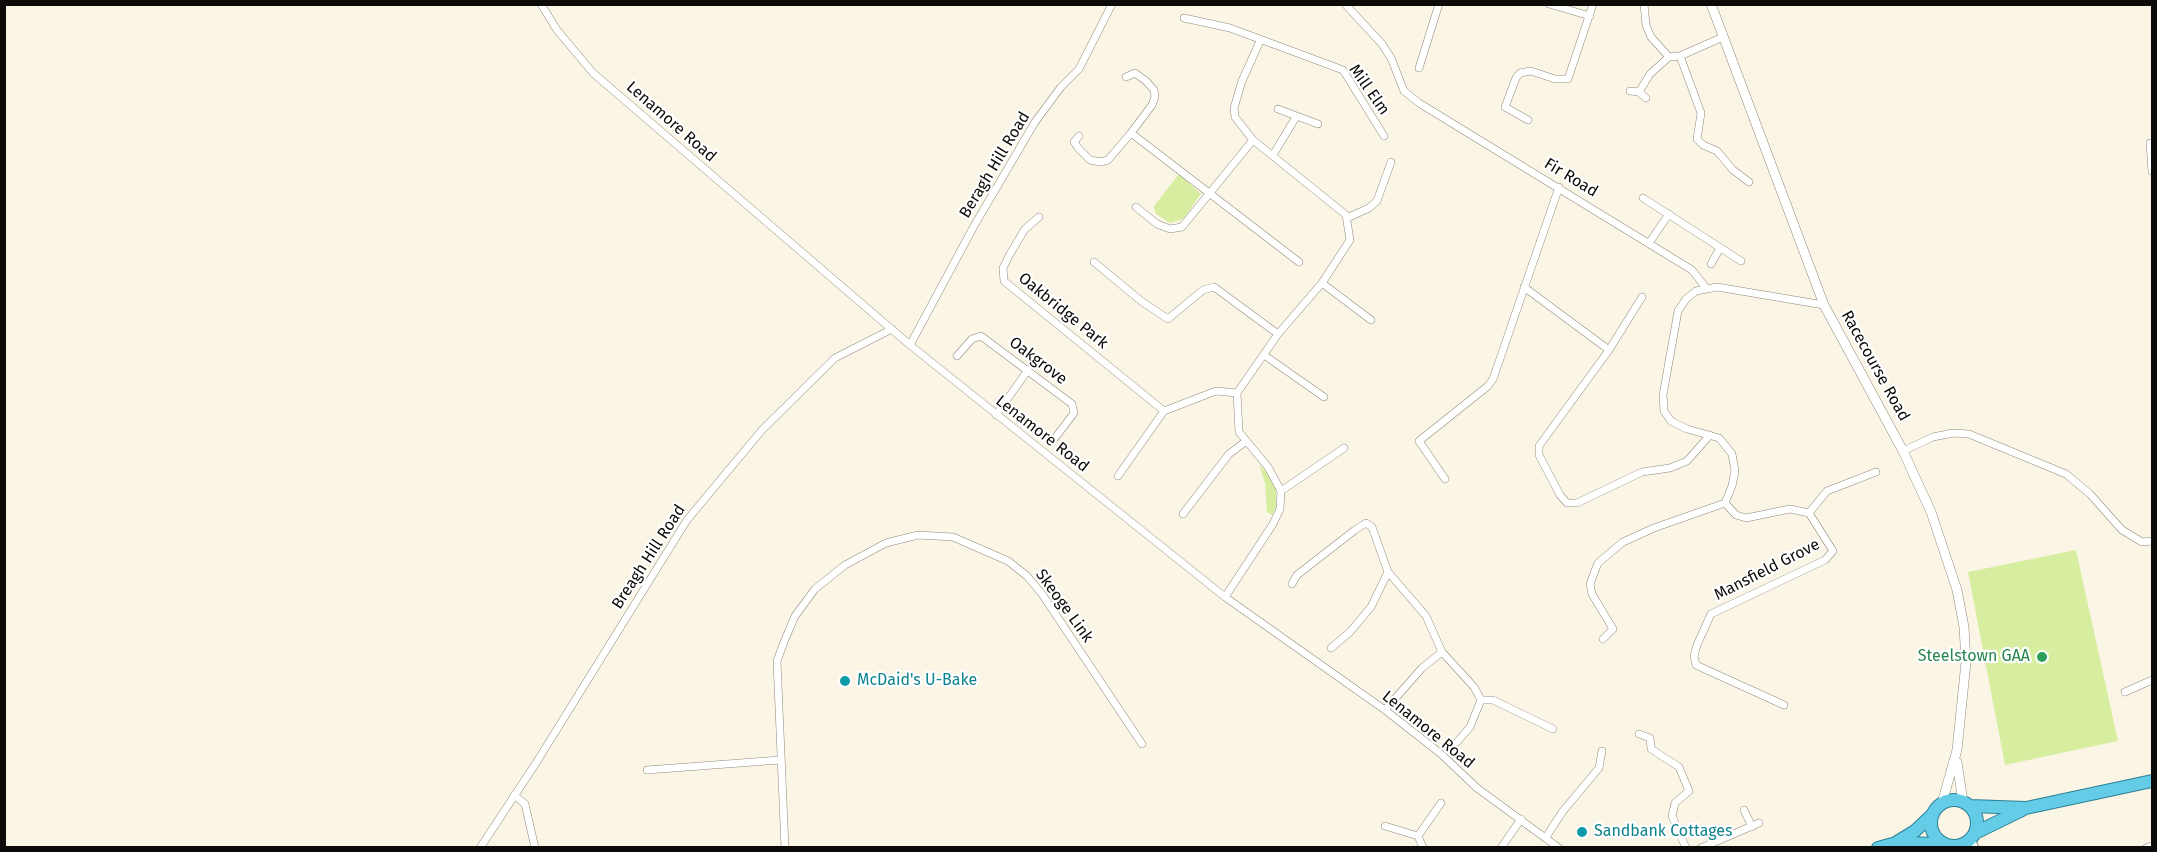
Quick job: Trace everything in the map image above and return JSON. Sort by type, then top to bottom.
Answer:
[{"type":"highway","points":[[1878,848],[1896,843],[1916,831],[1942,804],[1949,801],[2026,808],[2152,781]]},
{"type":"highway","points":[[1966,804],[1976,819],[1973,840]]},
{"type":"highway","points":[[1896,843],[1949,846],[1965,844],[2026,808]]},
{"type":"highway","points":[[1933,814],[1931,828],[1934,834],[1949,846]]},
{"type":"street","name":"Lenamore Road","points":[[541,4],[557,30],[593,73],[910,345],[1225,597],[1385,710],[1440,753],[1476,788],[1559,848]]},
{"type":"street","name":"Beragh Hill Road","points":[[910,345],[963,246],[1035,122],[1061,87],[1078,69],[1112,4]]},
{"type":"street","name":"Fir Road","points":[[1345,4],[1382,44],[1391,58],[1404,92],[1692,270],[1706,288]]},
{"type":"street","points":[[1419,68],[1439,4]]},
{"type":"street","points":[[1549,4],[1590,16]]},
{"type":"street","points":[[1528,120],[1505,107],[1516,78],[1520,73],[1530,71],[1555,79],[1568,79],[1593,4]]},
{"type":"street","points":[[1644,4],[1646,25],[1651,37],[1669,57]]},
{"type":"street","name":"Racecourse Road","points":[[1712,4],[1824,305],[1903,451],[1931,512],[1957,590],[1964,627],[1966,662],[1957,750],[1958,778],[1966,804]]},
{"type":"street","name":"Mill Elm","points":[[1184,18],[1220,25],[1343,70],[1384,136]]},
{"type":"street","points":[[1639,92],[1650,74],[1669,57],[1680,56],[1723,37]]},
{"type":"street","points":[[1225,597],[1273,524],[1280,509],[1281,491],[1268,467],[1239,432],[1237,393],[1278,334],[1322,283],[1350,240],[1347,218],[1252,140],[1240,126],[1234,108],[1242,81],[1260,41]]},
{"type":"street","points":[[1680,56],[1701,113],[1697,139],[1718,151],[1733,170],[1749,182]]},
{"type":"street","points":[[1079,136],[1074,142],[1079,149],[1090,160],[1100,162],[1108,160],[1131,133],[1152,105],[1155,97],[1154,90],[1135,73],[1126,77]]},
{"type":"street","points":[[1630,91],[1639,92],[1646,98]]},
{"type":"street","points":[[1278,109],[1318,124]]},
{"type":"street","points":[[1273,155],[1296,117]]},
{"type":"street","points":[[1131,133],[1299,262]]},
{"type":"street","points":[[1136,207],[1157,224],[1170,229],[1182,227],[1252,140]]},
{"type":"street","points":[[2150,143],[2152,171]]},
{"type":"street","points":[[1347,218],[1369,208],[1377,201],[1392,162]]},
{"type":"street","points":[[1445,479],[1419,441],[1488,386],[1493,379],[1558,187]]},
{"type":"street","points":[[1643,198],[1741,261]]},
{"type":"street","points":[[1649,243],[1669,214]]},
{"type":"street","name":"Oakbridge Park","points":[[1039,217],[1026,229],[1010,254],[1003,268],[1004,281],[1164,411]]},
{"type":"street","points":[[1711,264],[1720,248]]},
{"type":"street","points":[[1094,262],[1141,301],[1168,319],[1203,290],[1214,287],[1278,334]]},
{"type":"street","points":[[1322,283],[1371,320]]},
{"type":"street","points":[[1524,287],[1609,350]]},
{"type":"street","points":[[1603,639],[1613,629],[1593,594],[1590,584],[1598,563],[1623,542],[1653,528],[1725,503],[1735,471],[1732,454],[1719,438],[1687,429],[1671,421],[1664,411],[1663,395],[1678,311],[1686,299],[1706,288],[1728,288],[1742,293],[1824,305]]},
{"type":"street","points":[[1642,297],[1609,350],[1539,447],[1539,455],[1560,495],[1567,503],[1577,503],[1642,472],[1670,468],[1687,461],[1710,435]]},
{"type":"street","name":"Breagh Hill Road","points":[[480,848],[687,520],[762,430],[835,358],[892,329]]},
{"type":"street","name":"Oakgrove","points":[[957,356],[972,339],[981,336],[1072,404],[1074,413],[1055,438]]},
{"type":"street","points":[[1264,355],[1324,397]]},
{"type":"street","points":[[996,415],[1028,370]]},
{"type":"street","points":[[1119,476],[1164,411],[1216,391],[1237,393]]},
{"type":"street","points":[[1903,451],[1933,437],[1953,433],[1969,434],[2066,474],[2090,494],[2122,530],[2142,542],[2152,541]]},
{"type":"street","points":[[1183,514],[1229,454],[1245,442]]},
{"type":"street","points":[[1281,491],[1344,448]]},
{"type":"street","name":"Mansfield Grove","points":[[1809,513],[1813,505],[1827,491],[1876,472]]},
{"type":"street","name":"Mansfield Grove","points":[[1725,503],[1736,515],[1746,518],[1790,509],[1809,513],[1833,551],[1825,560],[1711,614],[1694,656],[1696,665],[1784,705]]},
{"type":"street","points":[[1292,584],[1297,575],[1366,523],[1372,527],[1388,572],[1426,616],[1442,652],[1474,687],[1481,700]]},
{"type":"street","name":"Skeoge Link","points":[[785,848],[777,661],[795,616],[815,589],[845,565],[886,543],[918,535],[953,537],[1008,561],[1027,576],[1042,594],[1142,744]]},
{"type":"street","points":[[1331,648],[1350,632],[1371,607],[1388,572]]},
{"type":"street","points":[[1385,710],[1422,668],[1442,652]]},
{"type":"street","points":[[2125,692],[2152,680]]},
{"type":"street","points":[[1481,700],[1493,700],[1553,729]]},
{"type":"street","points":[[1457,742],[1470,727],[1481,700]]},
{"type":"street","points":[[1639,734],[1650,738],[1651,749],[1679,767],[1689,791],[1676,803],[1672,816],[1686,848]]},
{"type":"street","name":"Racecourse Road","points":[[1942,804],[1957,750]]},
{"type":"street","points":[[1546,837],[1599,768],[1602,751]]},
{"type":"street","points":[[647,770],[780,760]]},
{"type":"street","points":[[514,795],[525,804],[534,847]]},
{"type":"street","points":[[1418,836],[1441,803]]},
{"type":"street","points":[[1744,810],[1752,826]]},
{"type":"street","points":[[1501,848],[1521,819]]},
{"type":"street","points":[[1701,848],[1759,823]]},
{"type":"street","points":[[1385,825],[1418,836],[1423,848]]},
{"type":"street","points":[[2146,848],[2152,846]]},
{"type":"green space","points":[[1179,174],[1201,194],[1183,219],[1170,223],[1155,213],[1154,206]]},
{"type":"green space","points":[[1259,465],[1269,474],[1276,488],[1276,507],[1272,515],[1267,512],[1265,483]]},
{"type":"green space","name":"Steelstown GAA","points":[[2076,550],[2118,741],[2005,765],[1968,572]]},
{"type":"place","name":"Steelstown GAA","points":[[2042,657]]},
{"type":"place","name":"McDaid's U-Bake","points":[[845,681]]},
{"type":"place","name":"Sandbank Cottages","points":[[1582,832]]}]
